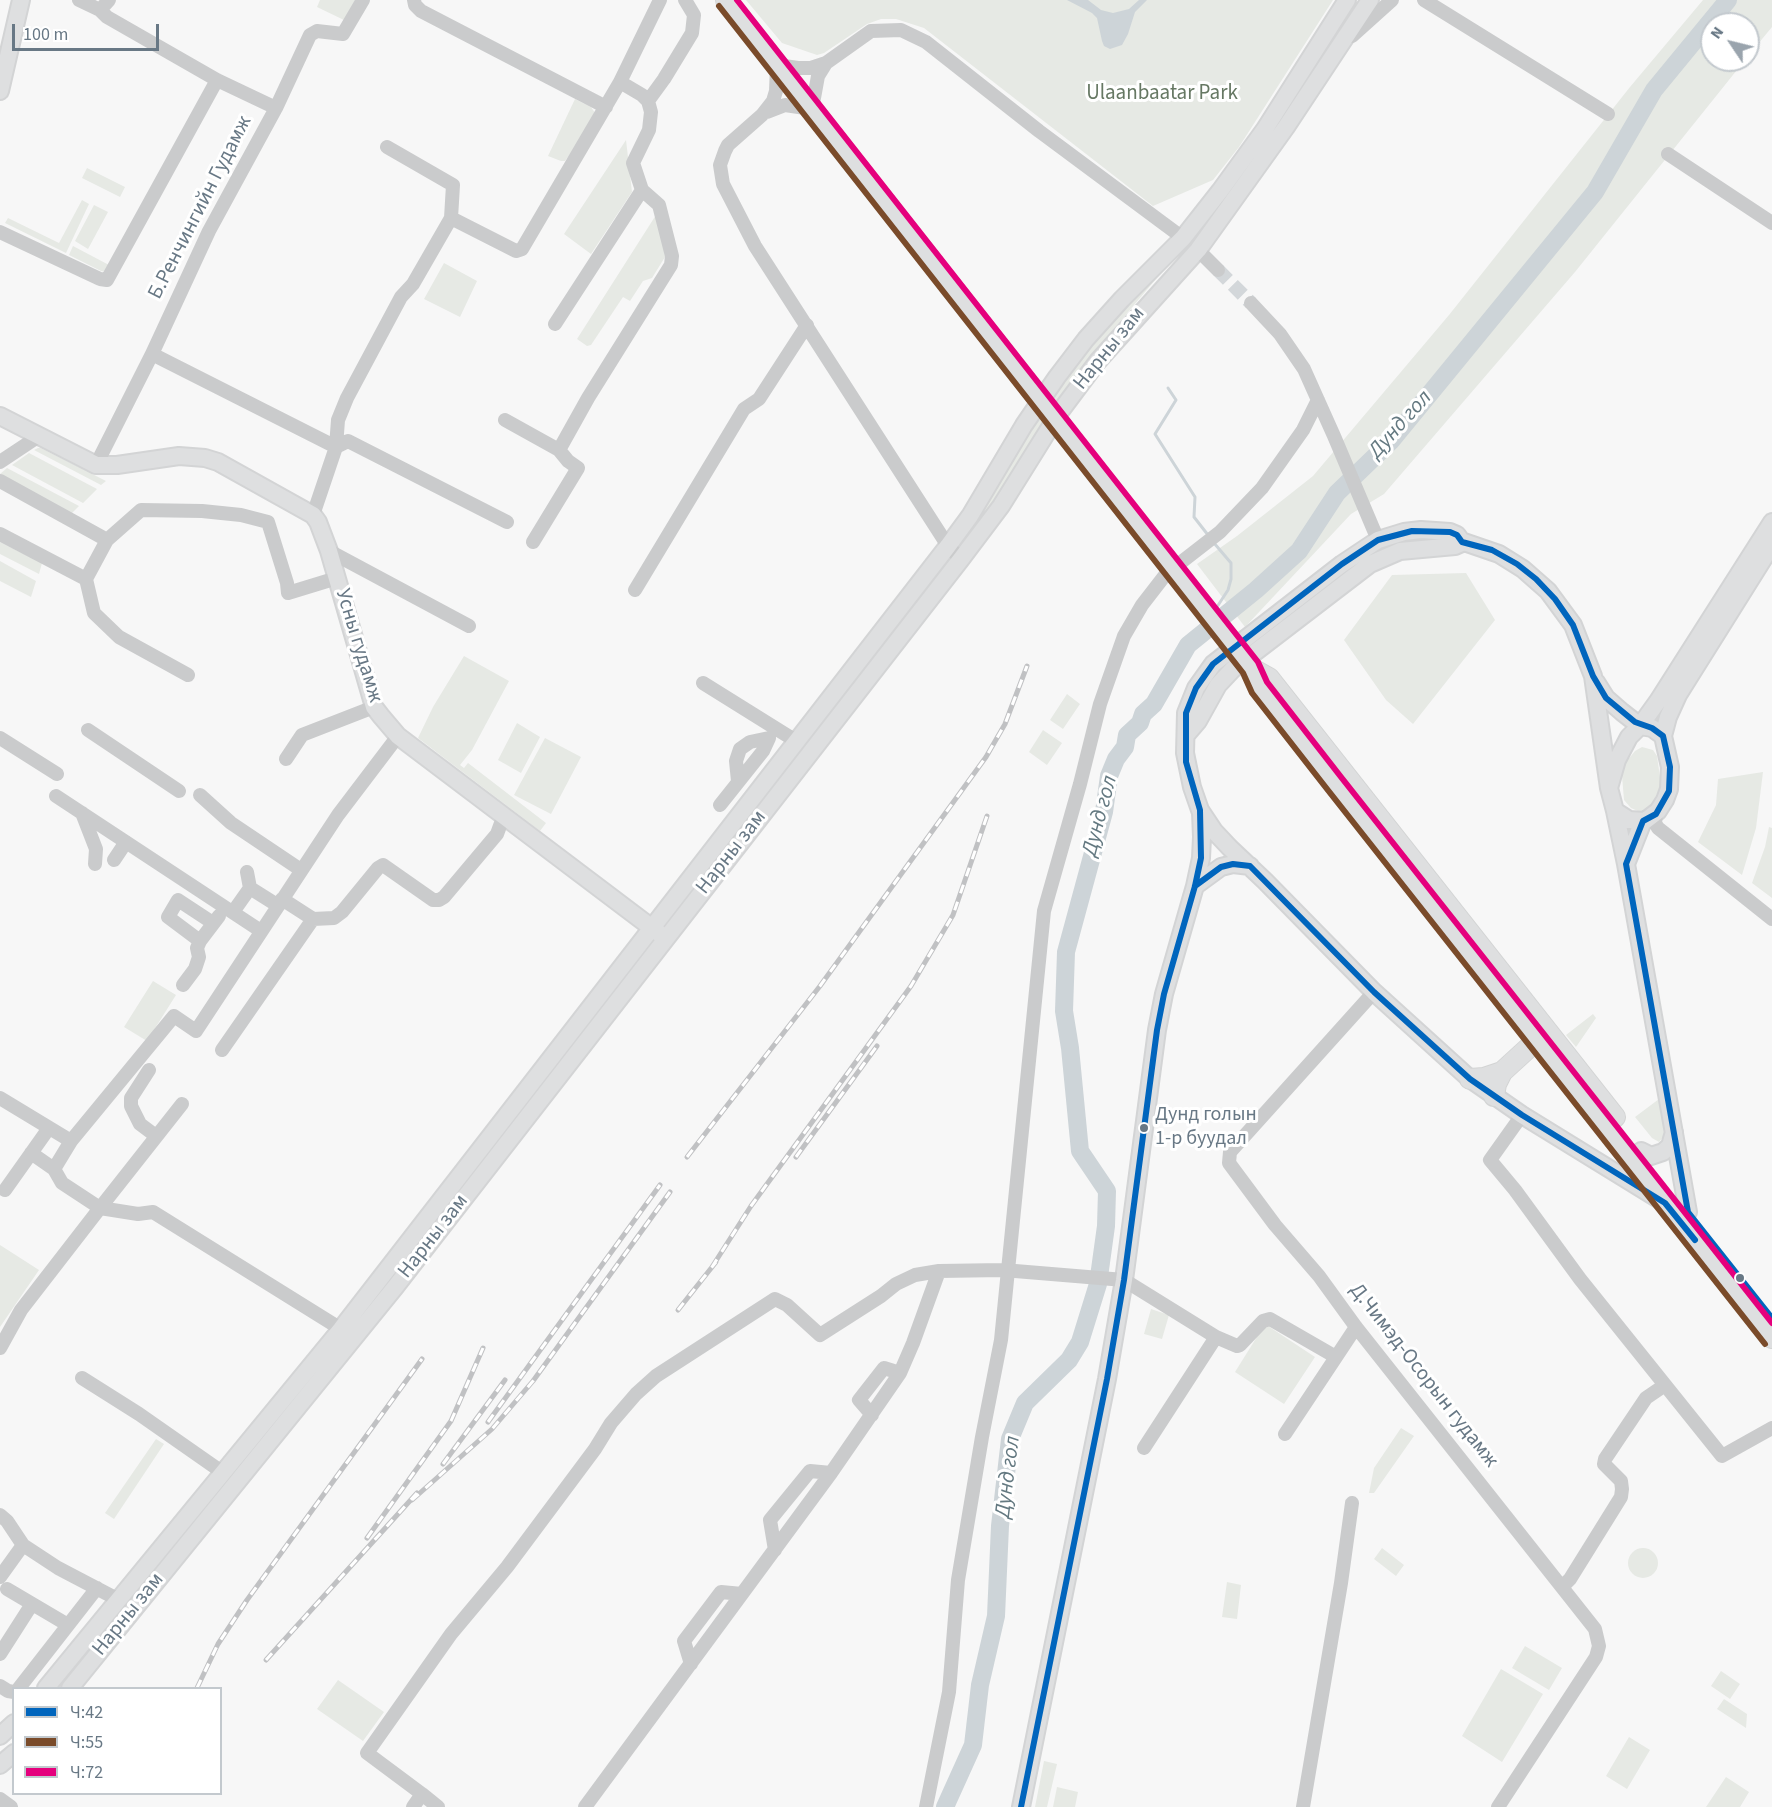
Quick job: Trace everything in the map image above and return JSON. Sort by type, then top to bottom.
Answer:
[{"type":"highway","points":[[726,0],[1251,668],[1259,687],[1772,1338]]},
{"type":"highway","points":[[1251,668],[1269,678],[1772,1318]]},
{"type":"highway","points":[[1494,1096],[1496,1084],[1502,1072],[1537,1040]]},
{"type":"highway","points":[[1470,1079],[1484,1078],[1502,1072]]},
{"type":"main road","points":[[0,91],[21,0]]},
{"type":"main road","name":"Нарны зам","points":[[72,1687],[416,1260],[659,934],[796,741],[970,516],[1024,425],[1057,377],[1086,339],[1183,238],[1220,191],[1265,129],[1347,0]]},
{"type":"main road","name":"Нарны зам","points":[[47,1687],[341,1329],[424,1223],[961,559],[1001,506],[1059,413],[1098,361],[1198,250],[1286,127],[1370,0]]},
{"type":"main road","points":[[0,416],[96,465],[117,465],[179,456],[205,458],[218,462],[313,515]]},
{"type":"main road","name":"Усны гудамж","points":[[313,515],[329,551],[374,707],[398,736],[659,934]]},
{"type":"main road","points":[[1609,788],[1617,759],[1629,737],[1640,726],[1772,522]]},
{"type":"main road","points":[[1021,1807],[1107,1379],[1124,1280],[1157,1030],[1173,957],[1195,886],[1201,858],[1200,810],[1187,768],[1186,735],[1186,712],[1200,682],[1213,664],[1341,564],[1378,540],[1412,531],[1440,531],[1457,535],[1462,542],[1506,557],[1529,573],[1548,591],[1573,625],[1593,676],[1610,702],[1640,726],[1652,728],[1663,736]]},
{"type":"main road","points":[[1186,735],[1198,721],[1218,685],[1233,669],[1370,564],[1400,551],[1455,546],[1462,542]]},
{"type":"main road","points":[[1626,864],[1649,817],[1665,801],[1670,786],[1670,767],[1663,736],[1677,695],[1772,545]]},
{"type":"main road","points":[[1593,676],[1609,788],[1626,864],[1688,1212]]},
{"type":"main road","points":[[1200,810],[1214,831],[1230,848],[1374,992],[1470,1079],[1521,1115],[1665,1203]]},
{"type":"main road","points":[[1615,811],[1629,820],[1649,817]]},
{"type":"main road","points":[[1195,886],[1221,867],[1233,864],[1250,866]]},
{"type":"main road","points":[[1641,1151],[1651,1156],[1663,1152],[1671,1146],[1674,1132]]},
{"type":"main road","points":[[416,1260],[423,1241],[436,1224],[436,1220],[433,1218],[424,1223]]},
{"type":"main road","points":[[141,1601],[131,1607],[126,1603],[139,1584],[148,1564]]},
{"type":"main road","points":[[0,1736],[12,1725]]},
{"type":"main road","points":[[0,1765],[12,1755]]},
{"type":"street","points":[[80,0],[104,5],[107,17],[218,80],[276,108]]},
{"type":"street","name":"Б.Ренчингийн Гудамж","points":[[96,465],[152,354],[209,231],[276,108],[310,35],[317,31],[343,34],[363,0]]},
{"type":"street","points":[[414,0],[415,5],[421,11],[606,107]]},
{"type":"street","points":[[451,218],[516,251],[520,250],[606,107],[660,0]]},
{"type":"street","points":[[648,101],[692,33],[694,15],[685,0]]},
{"type":"street","points":[[1340,47],[1392,0]]},
{"type":"street","points":[[1424,0],[1608,114]]},
{"type":"street","points":[[961,559],[948,546],[755,246],[723,184],[720,165],[728,145],[762,115],[774,101],[777,65],[805,68],[826,63],[871,31],[901,30],[926,42],[1039,131],[1183,238]]},
{"type":"street","points":[[762,115],[784,105],[812,109],[818,76],[826,63]]},
{"type":"street","points":[[0,232],[100,279],[107,280],[218,80]]},
{"type":"street","points":[[559,450],[588,398],[671,265],[669,239],[659,205],[642,190],[633,163],[649,130],[651,112],[648,101],[620,82]]},
{"type":"street","points":[[313,515],[336,447],[338,420],[347,398],[401,297],[413,284],[451,218],[453,185],[387,147]]},
{"type":"street","points":[[1668,154],[1772,223]]},
{"type":"street","points":[[555,324],[642,190]]},
{"type":"street","points":[[1198,250],[1218,270]]},
{"type":"street","points":[[1251,303],[1280,334],[1304,369],[1378,540]]},
{"type":"street","points":[[635,590],[744,409],[759,399],[807,325]]},
{"type":"street","points":[[152,354],[336,447]]},
{"type":"street","points":[[926,1807],[949,1692],[958,1580],[982,1437],[1001,1344],[1044,911],[1100,704],[1124,636],[1142,606],[1166,574],[1220,532],[1268,480],[1303,430],[1318,400]]},
{"type":"street","points":[[505,420],[559,450],[578,468],[533,542]]},
{"type":"street","points":[[0,462],[39,436]]},
{"type":"street","points":[[336,447],[348,441],[507,522]]},
{"type":"street","points":[[0,481],[107,540]]},
{"type":"street","points":[[188,675],[119,637],[94,613],[86,579],[107,540],[141,510],[241,515],[268,522],[288,593],[337,578]]},
{"type":"street","points":[[0,534],[86,579]]},
{"type":"street","points":[[329,551],[468,626]]},
{"type":"street","points":[[703,683],[796,741]]},
{"type":"street","points":[[286,759],[302,735],[374,707]]},
{"type":"street","points":[[88,730],[179,791]]},
{"type":"street","points":[[54,1169],[71,1142],[174,1016],[196,1030],[338,815],[398,736]]},
{"type":"street","points":[[0,738],[57,774]]},
{"type":"street","points":[[720,805],[738,781],[736,761],[740,749],[750,742],[769,738]]},
{"type":"street","points":[[200,795],[231,823],[301,870]]},
{"type":"street","points":[[56,796],[261,931]]},
{"type":"street","points":[[82,813],[96,849],[95,864]]},
{"type":"street","points":[[250,888],[313,919],[334,918],[342,912],[383,865],[433,900],[439,900],[497,834],[504,815]]},
{"type":"street","points":[[1649,817],[1658,828],[1772,919]]},
{"type":"street","points":[[114,860],[126,842]]},
{"type":"street","points":[[247,872],[250,888]]},
{"type":"street","points":[[183,985],[195,969],[199,957],[197,948],[200,941],[213,923],[230,910],[250,888]]},
{"type":"street","points":[[200,941],[168,917],[178,900],[213,923]]},
{"type":"street","points":[[222,1050],[313,919]]},
{"type":"street","name":"Д.Чимэд-Осорын гудамж","points":[[1374,992],[1230,1152],[1229,1163],[1275,1225],[1319,1276],[1356,1327],[1595,1629],[1598,1636],[1598,1650],[1590,1666],[1498,1807]]},
{"type":"street","points":[[149,1070],[131,1098],[131,1106],[140,1124],[156,1136]]},
{"type":"street","points":[[0,1098],[71,1142]]},
{"type":"street","points":[[0,1348],[21,1310],[182,1104]]},
{"type":"street","points":[[1521,1115],[1490,1160],[1515,1190],[1580,1279],[1665,1385],[1722,1456],[1772,1428]]},
{"type":"street","points":[[5,1190],[50,1128]]},
{"type":"street","points":[[31,1153],[54,1169],[62,1183],[99,1208],[138,1214],[153,1212],[341,1329]]},
{"type":"street","points":[[585,1807],[831,1473],[900,1373],[939,1271]]},
{"type":"street","points":[[438,1807],[367,1753],[451,1634],[507,1567],[594,1449],[610,1423],[636,1394],[656,1376],[775,1299],[787,1305],[820,1335],[896,1284],[915,1275],[939,1271],[1010,1271],[1124,1280],[1216,1337],[1240,1346],[1263,1321],[1270,1319],[1336,1357]]},
{"type":"street","points":[[1285,1434],[1356,1327]]},
{"type":"street","points":[[1144,1448],[1216,1337]]},
{"type":"street","points":[[82,1378],[140,1414],[222,1472]]},
{"type":"street","points":[[1562,1587],[1570,1579],[1621,1497],[1621,1481],[1604,1464],[1605,1459],[1646,1398],[1665,1385]]},
{"type":"street","points":[[775,1550],[770,1520],[810,1471],[831,1473]]},
{"type":"street","points":[[1303,1807],[1341,1583],[1352,1503]]},
{"type":"street","points":[[0,1515],[7,1521],[23,1545],[119,1600]]},
{"type":"street","points":[[23,1545],[3,1583],[32,1604],[68,1625]]},
{"type":"street","points":[[21,1687],[97,1588]]},
{"type":"street","points":[[691,1664],[684,1641],[721,1593],[742,1594]]},
{"type":"street","points":[[0,1654],[32,1604]]},
{"type":"street","points":[[413,1807],[422,1794]]},
{"type":"street","points":[[0,1799],[11,1807]]},
{"type":"green space","points":[[320,0],[357,0],[346,21],[317,7]]},
{"type":"green space","name":"Ulaanbaatar Park","points":[[746,0],[1333,0],[1239,147],[1213,180],[1153,206],[924,28],[896,19],[881,19],[867,24],[824,53],[817,55],[782,43]]},
{"type":"green space","points":[[1703,0],[1772,0],[1772,27],[1760,42],[1760,12],[1700,12],[1700,72],[1735,72],[1575,272],[1384,494],[1351,514],[1245,627],[1197,564],[1237,536],[1313,476],[1449,315],[1630,87]]},
{"type":"green space","points":[[575,99],[591,107],[595,113],[571,153],[565,161],[561,161],[548,156]]},
{"type":"green space","points":[[626,140],[632,192],[591,254],[564,234]]},
{"type":"green space","points":[[87,168],[125,187],[120,197],[82,178]]},
{"type":"green space","points":[[82,200],[89,204],[66,253],[5,223],[8,218],[59,243]]},
{"type":"green space","points":[[94,205],[108,212],[88,249],[75,241]]},
{"type":"green space","points":[[656,215],[665,257],[652,278],[643,281],[630,301],[623,297],[591,345],[587,346],[577,339]]},
{"type":"green space","points":[[73,246],[109,265],[106,272],[69,255]]},
{"type":"green space","points":[[1172,260],[1091,356],[1026,457],[972,531],[971,526],[1009,469],[1034,421],[1094,338]]},
{"type":"green space","points":[[444,263],[477,281],[460,317],[424,299]]},
{"type":"green space","points":[[38,448],[106,481],[101,485],[34,450]]},
{"type":"green space","points":[[29,453],[97,489],[83,503],[12,465]]},
{"type":"green space","points":[[7,468],[79,506],[71,514],[0,476]]},
{"type":"green space","points":[[0,542],[42,563],[39,574],[0,554]]},
{"type":"green space","points":[[0,561],[36,581],[31,597],[0,581]]},
{"type":"green space","points":[[1466,573],[1495,620],[1413,724],[1386,700],[1344,640],[1392,575]]},
{"type":"green space","points":[[899,622],[882,649],[675,915],[672,915]]},
{"type":"green space","points":[[464,656],[509,681],[472,750],[460,765],[464,768],[468,763],[546,823],[540,831],[418,738],[433,707]]},
{"type":"green space","points":[[1067,694],[1080,704],[1063,729],[1050,720]]},
{"type":"green space","points":[[517,723],[540,737],[521,773],[498,760]]},
{"type":"green space","points":[[1043,730],[1062,743],[1047,765],[1029,752]]},
{"type":"green space","points":[[545,738],[581,757],[551,814],[514,795]]},
{"type":"green space","points":[[1642,747],[1653,750],[1657,756],[1661,784],[1654,801],[1646,810],[1640,812],[1631,808],[1624,800],[1622,776],[1626,762],[1635,751]]},
{"type":"green space","points":[[1763,772],[1756,828],[1742,875],[1698,842],[1716,805],[1718,779]]},
{"type":"green space","points":[[1769,827],[1772,828],[1772,898],[1752,883],[1765,847]]},
{"type":"green space","points":[[153,981],[176,995],[147,1041],[124,1027]]},
{"type":"green space","points":[[1593,1014],[1596,1018],[1576,1047],[1566,1035]]},
{"type":"green space","points":[[1659,1099],[1665,1135],[1659,1142],[1652,1138],[1635,1117]]},
{"type":"green space","points":[[0,1245],[39,1270],[0,1327]]},
{"type":"green space","points":[[1151,1309],[1169,1315],[1162,1339],[1144,1334]]},
{"type":"green space","points":[[1265,1324],[1315,1357],[1284,1404],[1235,1372]]},
{"type":"green space","points":[[1401,1428],[1414,1436],[1374,1493],[1369,1493],[1374,1468]]},
{"type":"green space","points":[[156,1439],[164,1444],[114,1519],[105,1513]]},
{"type":"green space","points":[[1382,1548],[1404,1565],[1396,1576],[1374,1559]]},
{"type":"green space","points":[[1643,1548],[1654,1552],[1658,1563],[1654,1574],[1643,1578],[1632,1574],[1628,1563],[1632,1552]]},
{"type":"green space","points":[[1227,1582],[1241,1585],[1237,1619],[1222,1617]]},
{"type":"green space","points":[[1525,1646],[1562,1668],[1549,1690],[1512,1668]]},
{"type":"green space","points":[[1501,1669],[1543,1694],[1502,1762],[1462,1736]]},
{"type":"green space","points":[[1721,1671],[1740,1684],[1730,1699],[1711,1686]]},
{"type":"green space","points":[[338,1680],[384,1712],[363,1741],[317,1709]]},
{"type":"green space","points":[[1724,1699],[1747,1714],[1746,1728],[1717,1709]]},
{"type":"green space","points":[[1629,1737],[1650,1750],[1627,1789],[1606,1776]]},
{"type":"green space","points":[[1044,1761],[1057,1764],[1047,1807],[1035,1807]]},
{"type":"green space","points":[[1726,1777],[1749,1792],[1740,1807],[1706,1807]]},
{"type":"green space","points":[[1057,1787],[1078,1792],[1075,1807],[1053,1807]]},
{"type":"shaded area","points":[[1067,0],[1088,0],[1101,10],[1113,13],[1129,9],[1139,0],[1147,0],[1135,12],[1122,45],[1110,49],[1104,46],[1097,18]]},
{"type":"waterway","name":"Дунд гол","points":[[945,1807],[973,1745],[980,1685],[996,1616],[1000,1526],[1010,1439],[1025,1403],[1069,1360],[1080,1342],[1098,1284],[1106,1226],[1107,1191],[1080,1151],[1064,1011],[1066,952],[1104,812],[1109,776],[1116,759],[1125,747],[1127,735],[1140,723],[1143,714],[1154,704],[1188,645],[1256,590],[1299,551],[1337,493],[1391,441],[1595,192],[1654,90],[1728,0]]},
{"type":"waterway","points":[[1168,388],[1176,400],[1155,434],[1195,497],[1194,517],[1208,535]]},
{"type":"waterway","points":[[1214,543],[1231,563],[1228,590],[1215,610]]},
{"type":"waterway","name":"Дунд гол","points":[[1200,635],[1207,623]]},
{"type":"tunnel","points":[[1218,270],[1251,303]]},
{"type":"railway","points":[[687,1157],[820,986],[986,757],[1005,724],[1027,666]]},
{"type":"railway","points":[[712,1267],[751,1206],[911,986],[953,915],[987,816]]},
{"type":"railway","points":[[796,1157],[877,1046]]},
{"type":"railway","points":[[488,1422],[660,1185]]},
{"type":"railway","points":[[412,1500],[492,1429],[533,1381],[670,1192]]},
{"type":"railway","points":[[678,1310],[716,1262]]},
{"type":"railway","points":[[367,1538],[451,1421],[483,1348]]},
{"type":"railway","points":[[197,1687],[218,1644],[247,1600],[422,1359]]},
{"type":"railway","points":[[443,1464],[505,1380]]},
{"type":"railway","points":[[266,1660],[417,1493]]},
{"type":"transit line","name":"Ч:72","points":[[737,0],[1258,662],[1267,682],[1341,777],[1772,1323]]},
{"type":"transit line","name":"Ч:55","points":[[719,6],[1243,673],[1252,693],[1327,789],[1765,1344]]},
{"type":"transit line","name":"Ч:42","points":[[1021,1807],[1107,1379],[1124,1280],[1157,1030],[1164,994],[1201,858],[1200,810],[1186,762],[1186,713],[1196,688],[1213,664],[1342,564],[1378,540],[1412,531],[1450,532],[1457,535],[1462,542],[1492,550],[1517,564],[1536,579],[1555,599],[1573,625],[1593,676],[1606,698],[1635,722],[1652,728],[1663,736],[1670,767],[1669,791],[1656,814],[1643,821],[1626,864],[1688,1212],[1772,1318]]},
{"type":"transit line","name":"Ч:42","points":[[1195,886],[1221,867],[1233,864],[1250,866],[1374,992],[1470,1079],[1522,1115],[1665,1203],[1695,1240]]},
{"type":"place","name":"Дунд голын 1-р буудал","points":[[1144,1128]]}]
